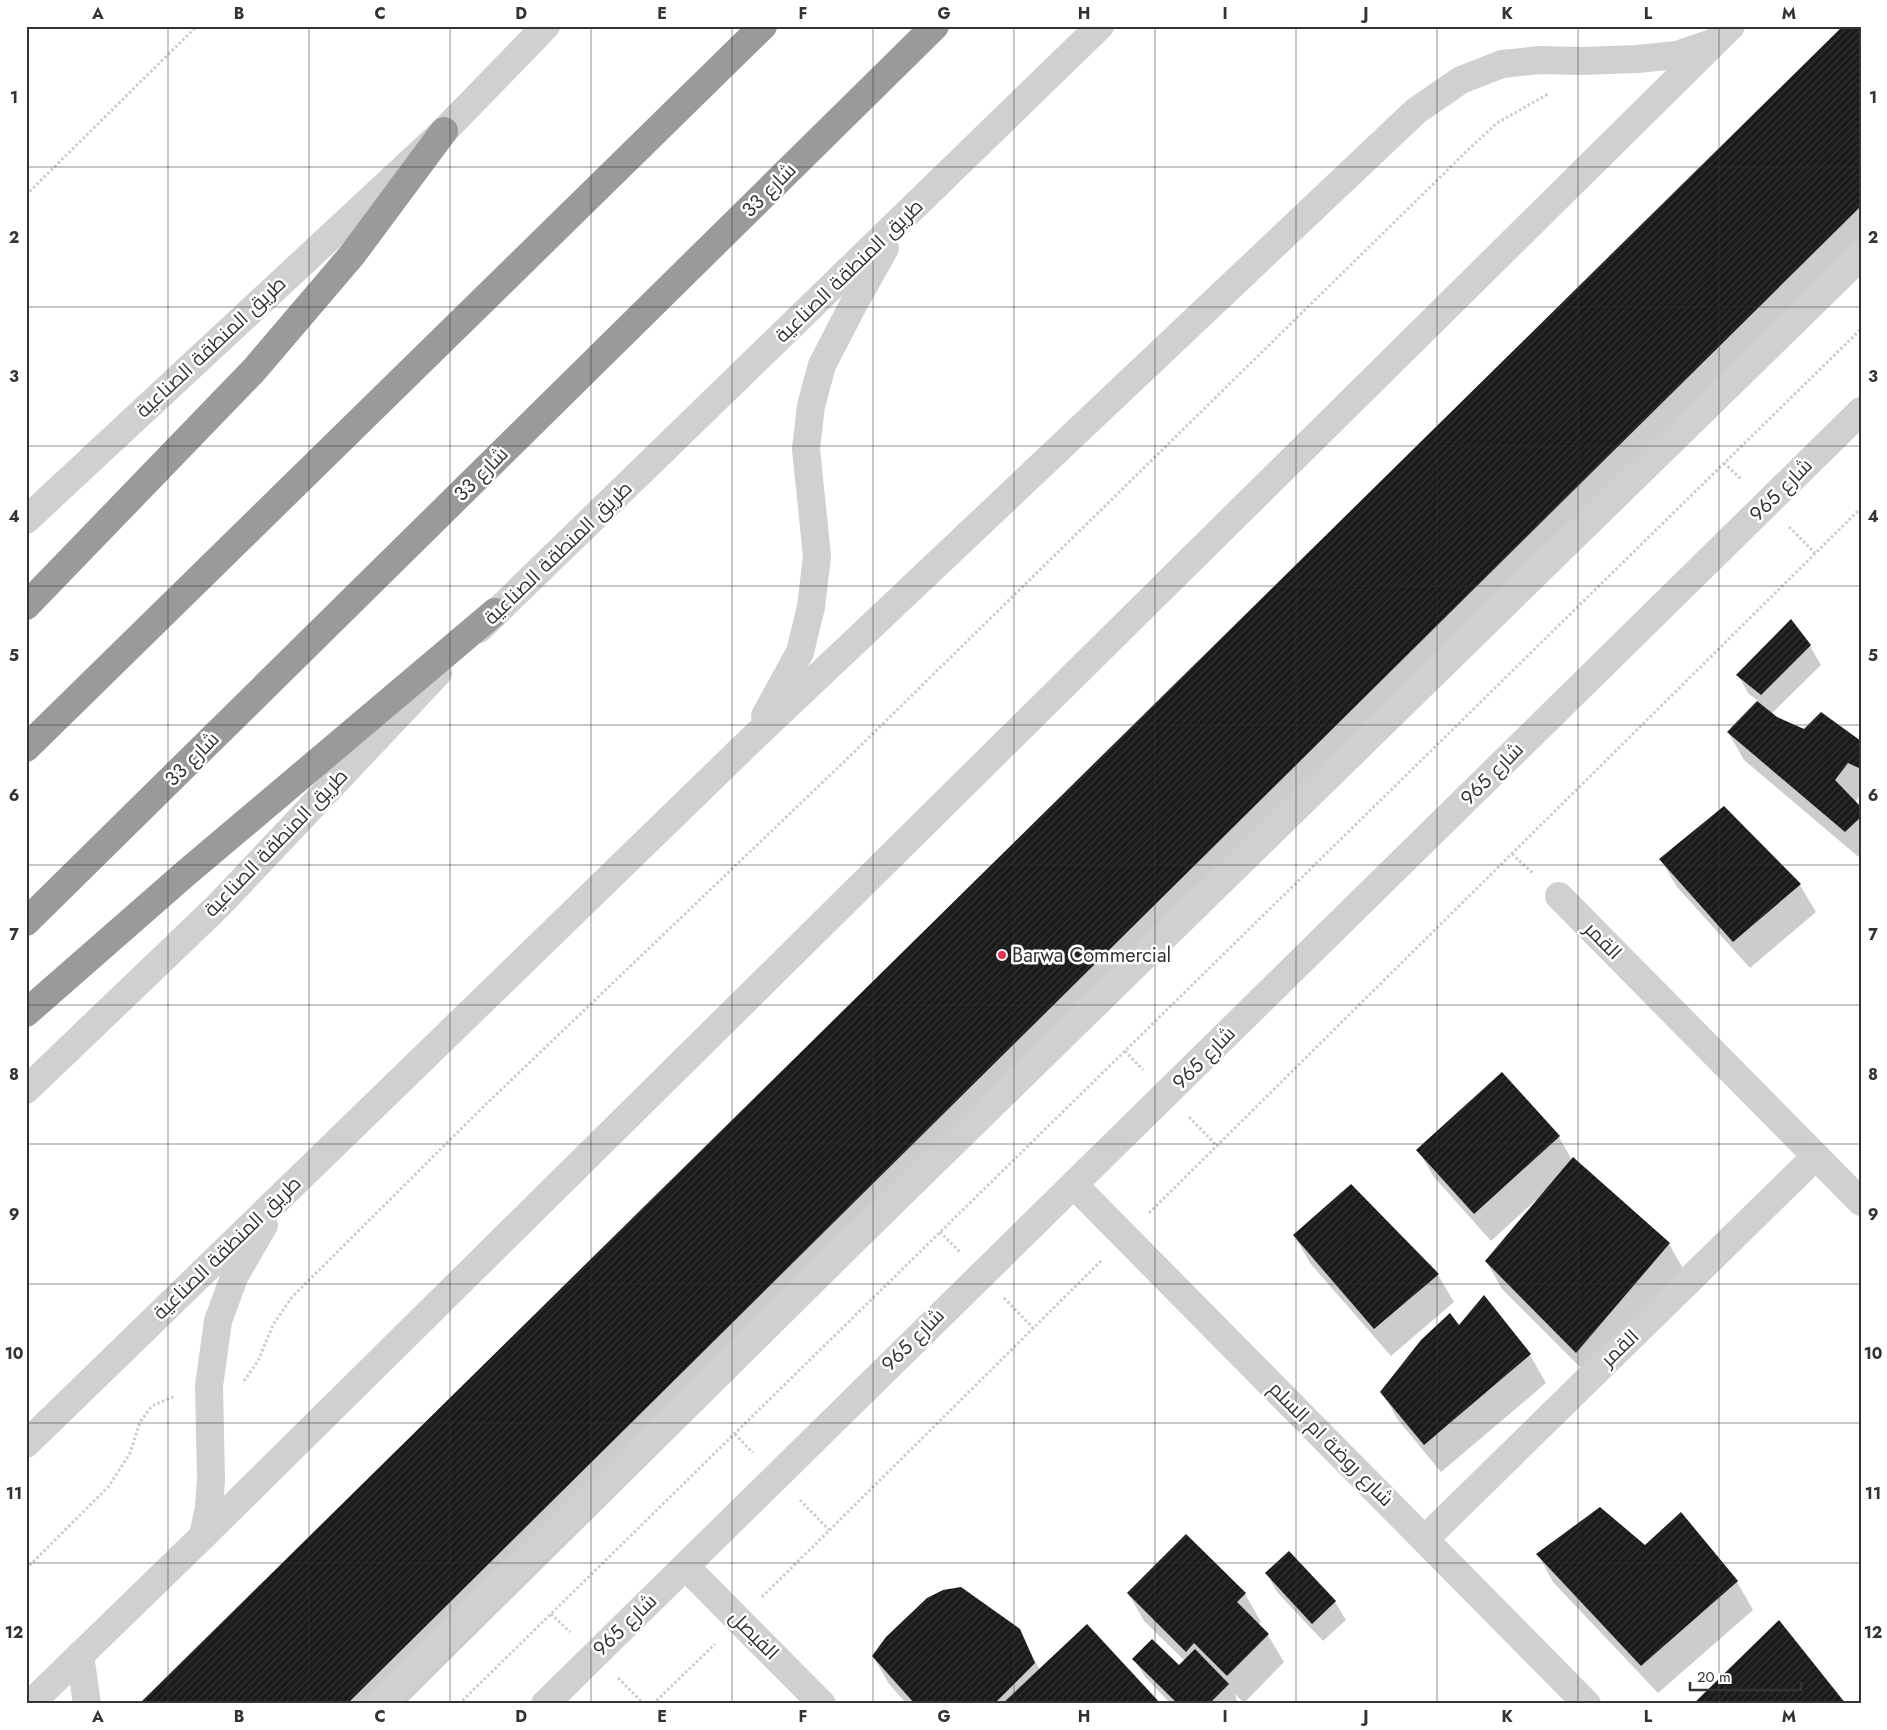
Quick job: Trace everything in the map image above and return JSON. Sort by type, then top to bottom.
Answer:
[{"type":"highway","points":[[26,748],[763,26]]},
{"type":"highway","name":"شارع 33","points":[[26,922],[935,26]]},
{"type":"highway","points":[[26,606],[254,370],[352,255],[444,131]]},
{"type":"highway","points":[[26,1013],[186,873],[495,612]]},
{"type":"street","name":"طريق المنطقة الصناعية","points":[[26,520],[444,131],[546,26]]},
{"type":"street","name":"طريق المنطقة الصناعية","points":[[26,1090],[219,904],[495,612],[899,223],[1100,26]]},
{"type":"street","name":"طريق المنطقة الصناعية","points":[[26,1444],[282,1193],[752,739],[1416,111],[1461,80],[1502,64],[1540,60],[1637,59],[1677,55],[1723,34]]},
{"type":"street","points":[[30,1704],[203,1536],[1723,34]]},
{"type":"street","points":[[752,739],[800,652],[811,607],[817,556],[806,450],[811,406],[822,365],[899,223]]},
{"type":"street","points":[[379,1704],[1861,256]]},
{"type":"street","name":"شارع 965","points":[[545,1704],[1861,411]]},
{"type":"street","name":"القمر","points":[[1559,896],[1861,1202]]},
{"type":"street","name":"القمر","points":[[1425,1539],[1816,1156]]},
{"type":"street","name":"شارع روضة ام السلم","points":[[1074,1184],[1587,1704]]},
{"type":"street","points":[[203,1536],[209,1507],[211,1480],[209,1386],[218,1321],[235,1275],[282,1193]]},
{"type":"street","name":"الفيصل","points":[[686,1567],[822,1704]]},
{"type":"street","points":[[80,1655],[87,1704]]},
{"type":"path","points":[[26,194],[197,26]]},
{"type":"path","points":[[26,1570],[109,1486],[130,1453],[140,1422],[152,1406],[209,1386],[225,1394],[247,1379],[258,1361],[273,1325],[292,1298],[481,1109],[856,750],[1471,147],[1497,123],[1544,98],[1582,61]]},
{"type":"path","points":[[459,1704],[1861,329]]},
{"type":"path","points":[[653,1704],[1861,508]]},
{"type":"building","name":"Barwa Commercial","points":[[1843,26],[1861,26],[1861,206],[347,1704],[139,1704]]},
{"type":"building","points":[[1791,619],[1811,645],[1761,695],[1736,675]]},
{"type":"building","points":[[1757,701],[1777,717],[1804,729],[1821,712],[1861,741],[1861,769],[1848,763],[1835,780],[1861,807],[1861,817],[1845,832],[1727,732]]},
{"type":"building","points":[[1724,806],[1801,884],[1733,942],[1659,859]]},
{"type":"building","points":[[1502,1072],[1560,1136],[1474,1214],[1416,1150]]},
{"type":"building","points":[[1573,1157],[1670,1243],[1576,1353],[1485,1261]]},
{"type":"building","points":[[1351,1184],[1439,1274],[1374,1329],[1293,1235]]},
{"type":"building","points":[[1484,1295],[1531,1354],[1424,1445],[1380,1392],[1421,1340],[1450,1313],[1459,1325]]},
{"type":"building","points":[[1600,1507],[1645,1545],[1681,1512],[1738,1581],[1641,1666],[1536,1554]]},
{"type":"building","points":[[1186,1534],[1246,1593],[1237,1602],[1269,1634],[1227,1676],[1194,1643],[1186,1652],[1127,1593]]},
{"type":"building","points":[[1289,1551],[1336,1601],[1312,1624],[1265,1573]]},
{"type":"building","points":[[961,1587],[1020,1629],[1035,1663],[994,1704],[915,1704],[872,1656],[886,1637],[927,1598],[943,1590]]},
{"type":"building","points":[[1779,1620],[1846,1704],[1693,1704]]},
{"type":"building","points":[[1087,1624],[1161,1704],[1002,1704]]},
{"type":"building","points":[[1152,1639],[1179,1665],[1195,1649],[1229,1684],[1209,1704],[1178,1704],[1132,1659]]},
{"type":"place","name":"Barwa Commercial","points":[[1002,955]]}]
